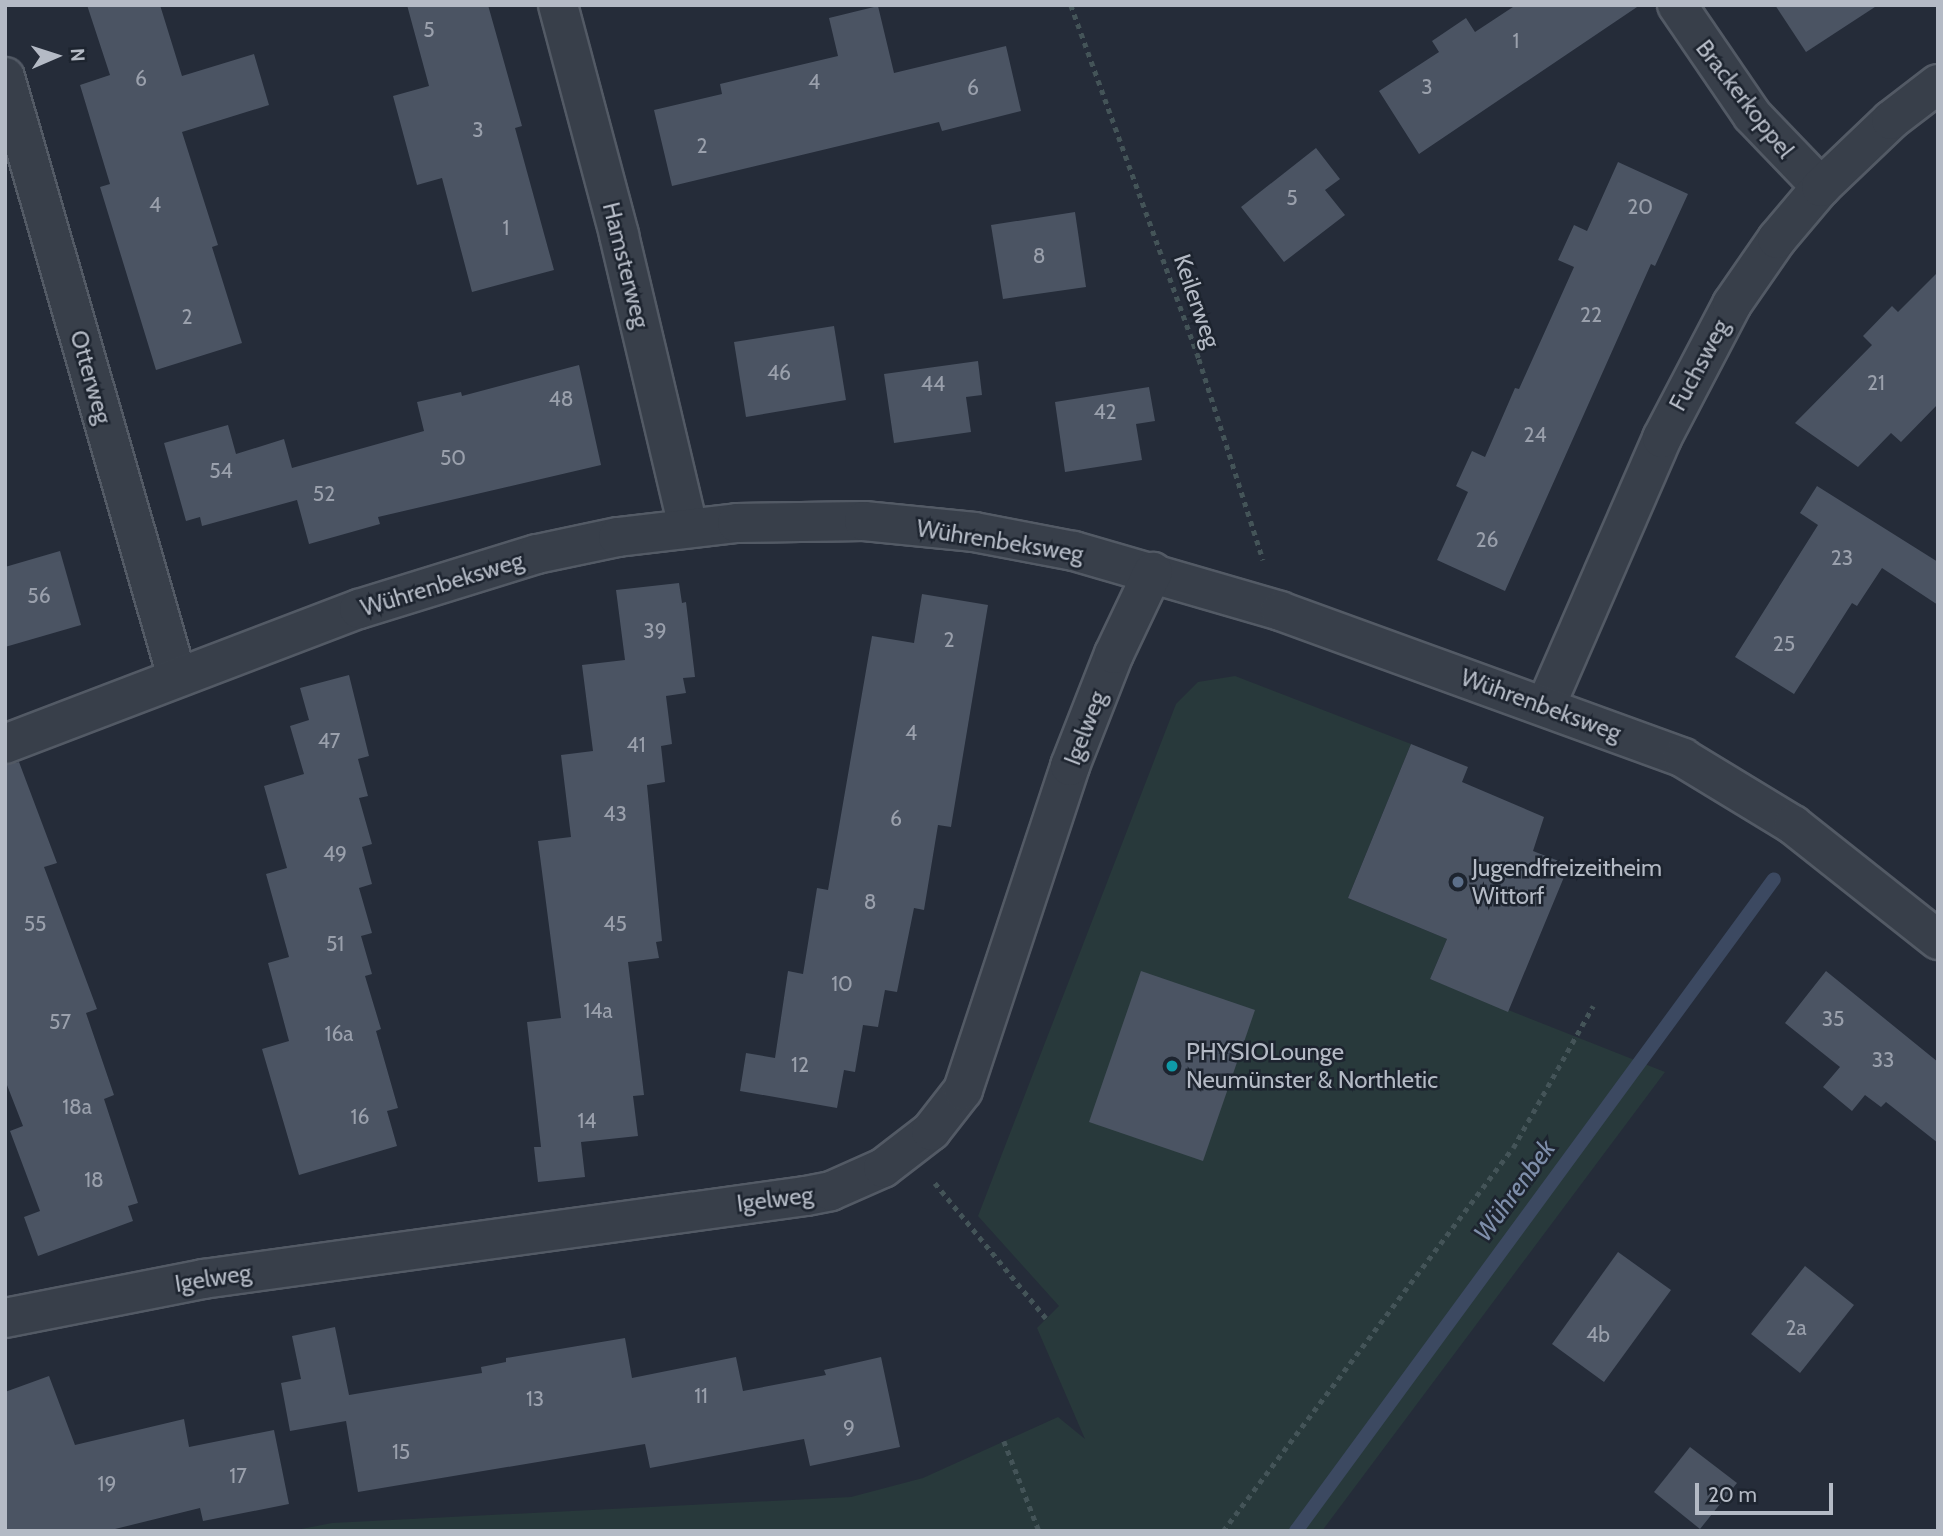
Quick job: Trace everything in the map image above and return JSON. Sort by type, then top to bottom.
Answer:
[{"type":"street","name":"Hamsterweg","points":[[558,5],[619,235],[688,527]]},
{"type":"street","name":"Brackerkoppel","points":[[1676,5],[1752,115],[1821,187]]},
{"type":"street","name":"Otterweg","points":[[5,77],[177,677]]},
{"type":"street","name":"Fuchsweg","points":[[1546,705],[1696,367],[1754,272],[1821,187],[1891,120],[1938,84]]},
{"type":"street","name":"Wührenbeksweg","points":[[5,744],[177,677],[447,579],[537,554],[688,527],[864,521],[961,530],[1074,551],[1280,611],[1546,705],[1684,758],[1793,825],[1938,940]]},
{"type":"street","name":"Igelweg","points":[[5,1318],[203,1279],[806,1196],[858,1181],[908,1150],[949,1112],[963,1090],[1070,766],[1114,654],[1153,572]]},
{"type":"path","name":"Keilerweg","points":[[1071,5],[1199,359],[1280,611]]},
{"type":"path","points":[[1223,1531],[1513,1148],[1593,1006]]},
{"type":"path","points":[[908,1150],[1046,1318]]},
{"type":"path","points":[[1004,1441],[1039,1531]]},
{"type":"shaded area","points":[[1235,676],[1411,744],[1348,898],[1447,939],[1430,979],[1665,1072],[1322,1531],[291,1531],[332,1523],[851,1497],[923,1478],[1058,1417],[1085,1439],[1037,1328],[1059,1306],[978,1216],[1176,704],[1198,682]]},
{"type":"building","points":[[87,5],[160,5],[182,76],[254,54],[269,105],[182,132],[218,245],[212,247],[242,343],[156,370],[100,187],[110,184],[80,85],[110,75]]},
{"type":"building","points":[[407,5],[488,5],[522,126],[515,128],[554,270],[472,292],[442,178],[417,185],[393,96],[429,86]]},
{"type":"building","points":[[1516,5],[1640,5],[1419,154],[1379,91],[1439,52],[1432,41],[1466,18],[1475,32]]},
{"type":"building","points":[[1775,5],[1878,5],[1806,52]]},
{"type":"building","points":[[878,6],[894,73],[1006,46],[1021,111],[942,131],[939,122],[672,186],[654,110],[722,94],[720,84],[838,56],[829,18]]},
{"type":"building","points":[[1316,148],[1340,179],[1325,190],[1345,215],[1284,262],[1241,207]]},
{"type":"building","points":[[1618,162],[1688,194],[1655,266],[1651,264],[1505,591],[1437,560],[1468,492],[1456,486],[1472,451],[1485,457],[1515,388],[1519,389],[1574,267],[1558,260],[1574,225],[1587,231]]},
{"type":"building","points":[[1075,212],[1086,287],[1003,299],[991,225]]},
{"type":"building","points":[[1938,272],[1938,404],[1901,442],[1891,433],[1858,467],[1795,423],[1872,345],[1863,336],[1892,306],[1898,312]]},
{"type":"building","points":[[834,326],[846,400],[746,417],[734,342]]},
{"type":"building","points":[[978,361],[982,395],[966,397],[971,432],[894,443],[884,374]]},
{"type":"building","points":[[579,365],[601,465],[378,517],[380,524],[309,544],[297,500],[202,526],[200,517],[186,521],[164,443],[228,425],[236,454],[284,439],[292,468],[424,431],[417,402],[461,392],[462,396]]},
{"type":"building","points":[[1149,387],[1155,421],[1136,424],[1142,460],[1065,472],[1055,402]]},
{"type":"building","points":[[1817,486],[1938,562],[1938,605],[1882,568],[1857,606],[1852,603],[1794,694],[1735,657],[1818,525],[1800,513]]},
{"type":"building","points":[[60,551],[81,625],[5,647],[5,567]]},
{"type":"building","points":[[679,583],[682,603],[686,602],[695,677],[683,678],[686,693],[666,696],[672,744],[661,746],[665,782],[647,785],[662,941],[656,942],[659,958],[628,962],[644,1095],[633,1096],[638,1136],[581,1142],[585,1177],[538,1182],[534,1147],[541,1147],[527,1022],[561,1018],[538,841],[571,837],[561,755],[593,751],[582,665],[625,660],[616,590]]},
{"type":"building","points":[[922,594],[988,605],[951,827],[938,825],[924,910],[914,908],[897,992],[885,990],[878,1027],[863,1025],[855,1072],[844,1070],[837,1108],[740,1091],[746,1053],[775,1058],[788,971],[803,974],[817,888],[828,890],[872,636],[914,643]]},
{"type":"building","points":[[349,675],[369,756],[358,759],[368,796],[359,798],[372,844],[362,847],[372,884],[359,888],[372,933],[361,936],[372,974],[365,976],[381,1029],[376,1031],[398,1108],[387,1111],[397,1146],[299,1175],[262,1049],[289,1041],[268,963],[289,957],[266,874],[287,868],[264,786],[304,774],[290,726],[309,720],[300,688]]},
{"type":"building","name":"Jugendfreizeitheim Wittorf","points":[[1411,744],[1468,767],[1462,782],[1544,817],[1533,851],[1569,865],[1508,1012],[1430,979],[1447,939],[1348,898]]},
{"type":"building","points":[[19,762],[57,863],[44,867],[97,1009],[86,1013],[114,1095],[104,1099],[138,1203],[128,1206],[133,1221],[38,1256],[24,1217],[40,1211],[10,1131],[23,1126],[5,1080],[5,765]]},
{"type":"building","name":"PHYSIOLounge Neumünster & Northletic","points":[[1141,971],[1255,1010],[1203,1161],[1089,1122]]},
{"type":"building","points":[[1826,971],[1938,1062],[1938,1143],[1886,1102],[1881,1107],[1865,1095],[1852,1111],[1823,1087],[1840,1067],[1785,1023]]},
{"type":"building","points":[[1618,1252],[1671,1290],[1604,1382],[1552,1344]]},
{"type":"building","points":[[1805,1266],[1854,1305],[1800,1373],[1751,1334]]},
{"type":"building","points":[[335,1327],[349,1395],[482,1373],[481,1367],[506,1362],[506,1358],[625,1338],[632,1378],[736,1357],[743,1391],[826,1375],[824,1370],[881,1357],[900,1447],[810,1466],[804,1439],[650,1468],[645,1444],[358,1492],[346,1421],[290,1431],[281,1383],[301,1379],[292,1336]]},
{"type":"building","points":[[49,1376],[75,1445],[184,1419],[189,1447],[274,1430],[289,1504],[203,1521],[200,1508],[107,1531],[5,1531],[5,1392]]},
{"type":"building","points":[[1690,1447],[1737,1483],[1700,1529],[1654,1492]]},
{"type":"waterway","name":"Wührenbek","points":[[1296,1531],[1774,879]]},
{"type":"place","name":"Jugendfreizeitheim Wittorf","points":[[1458,882]]},
{"type":"place","name":"PHYSIOLounge Neumünster & Northletic","points":[[1172,1066]]}]
